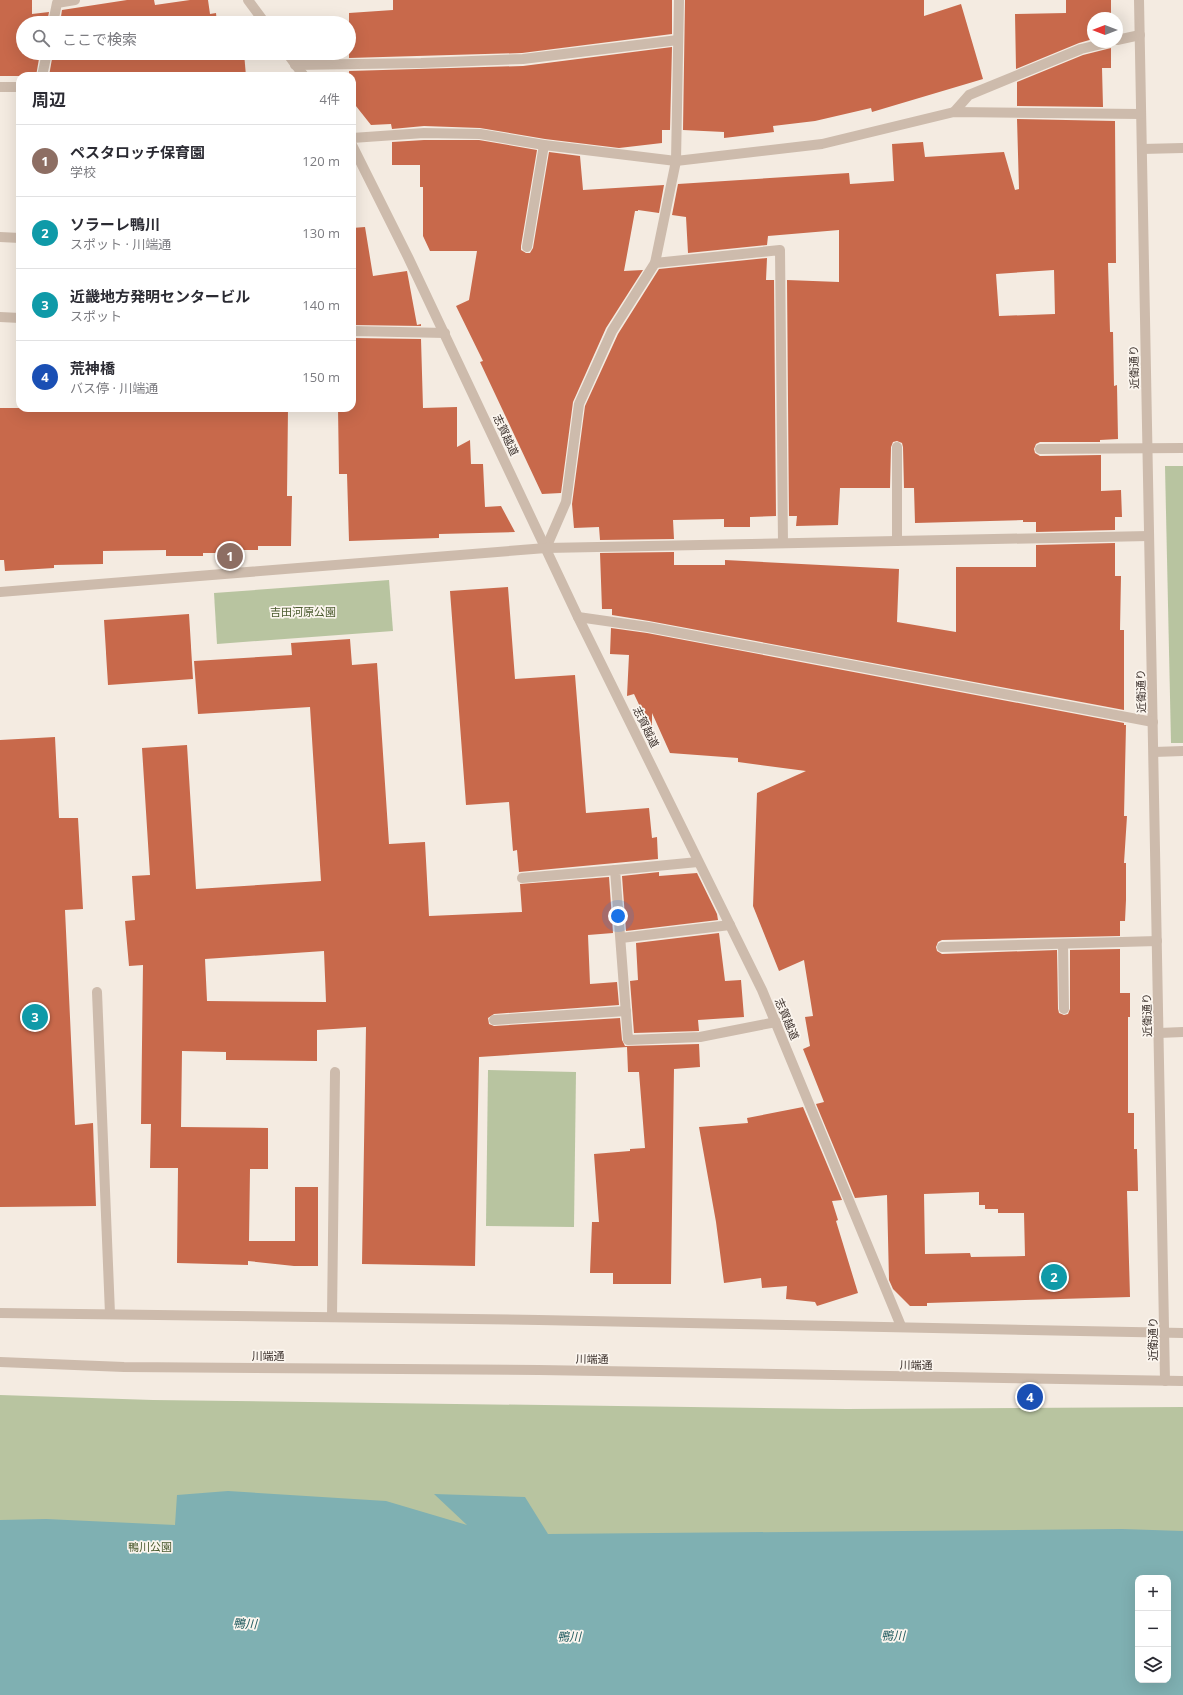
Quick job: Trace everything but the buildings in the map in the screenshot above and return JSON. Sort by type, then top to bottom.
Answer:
[{"type":"street","points":[[54,16],[57,3],[75,0]]},
{"type":"street","points":[[248,0],[260,16]]},
{"type":"street","points":[[546,548],[566,502],[580,404],[612,331],[655,263],[676,161],[679,0]]},
{"type":"street","name":"近衛通り","points":[[1139,0],[1158,941],[1165,1381]]},
{"type":"street","points":[[1123,39],[1140,35]]},
{"type":"street","points":[[296,65],[523,60],[678,40]]},
{"type":"street","points":[[954,112],[969,95],[1087,48]]},
{"type":"street","points":[[43,72],[45,60]]},
{"type":"street","points":[[292,60],[301,72]]},
{"type":"street","points":[[0,87],[16,87]]},
{"type":"street","points":[[356,138],[424,133],[480,134],[544,145],[676,161],[822,144],[954,112],[1141,114]]},
{"type":"street","points":[[527,247],[544,145]]},
{"type":"street","points":[[1142,149],[1183,148]]},
{"type":"street","name":"志賀越道","points":[[356,154],[445,333],[578,617],[762,990],[901,1326]]},
{"type":"street","points":[[0,236],[16,238]]},
{"type":"street","points":[[655,263],[780,250],[783,543]]},
{"type":"street","points":[[0,317],[16,318]]},
{"type":"street","points":[[356,331],[445,333]]},
{"type":"street","points":[[896,447],[896,541]]},
{"type":"street","points":[[1040,449],[1183,448]]},
{"type":"street","points":[[0,592],[546,548],[1149,536]]},
{"type":"street","points":[[578,617],[648,627],[1153,722]]},
{"type":"street","points":[[1154,752],[1183,752]]},
{"type":"street","points":[[522,878],[698,862]]},
{"type":"street","points":[[615,870],[628,1040],[700,1037],[776,1022]]},
{"type":"street","points":[[621,938],[730,925]]},
{"type":"street","points":[[942,947],[1158,941]]},
{"type":"street","points":[[1064,944],[1064,1009]]},
{"type":"street","points":[[97,992],[110,1314]]},
{"type":"street","points":[[494,1020],[626,1011]]},
{"type":"street","points":[[1159,1033],[1183,1032]]},
{"type":"street","points":[[332,1317],[335,1072]]},
{"type":"street","points":[[0,1313],[901,1326],[1183,1333]]},
{"type":"street","name":"川端通","points":[[0,1362],[124,1367],[547,1370],[1183,1381]]},
{"type":"green space","points":[[1165,466],[1183,466],[1183,743],[1171,743]]},
{"type":"green space","name":"吉田河原公園","points":[[389,580],[393,631],[217,644],[214,593]]},
{"type":"green space","points":[[488,1070],[576,1072],[574,1227],[486,1226]]},
{"type":"green space","name":"鴨川公園","points":[[0,1395],[153,1400],[847,1409],[1183,1407],[1183,1695],[0,1695]]},
{"type":"water","name":"鴨川","points":[[228,1491],[386,1501],[467,1525],[434,1494],[525,1497],[548,1534],[1122,1529],[1183,1531],[1183,1695],[0,1695],[0,1520],[46,1519],[175,1525],[177,1495]]},
{"type":"place","name":"ペスタロッチ保育園","points":[[230,556]]},
{"type":"place","name":"近畿地方発明センタービル","points":[[35,1017]]},
{"type":"place","name":"ソラーレ鴨川","points":[[1054,1277]]},
{"type":"place","name":"荒神橋","points":[[1030,1397]]}]
